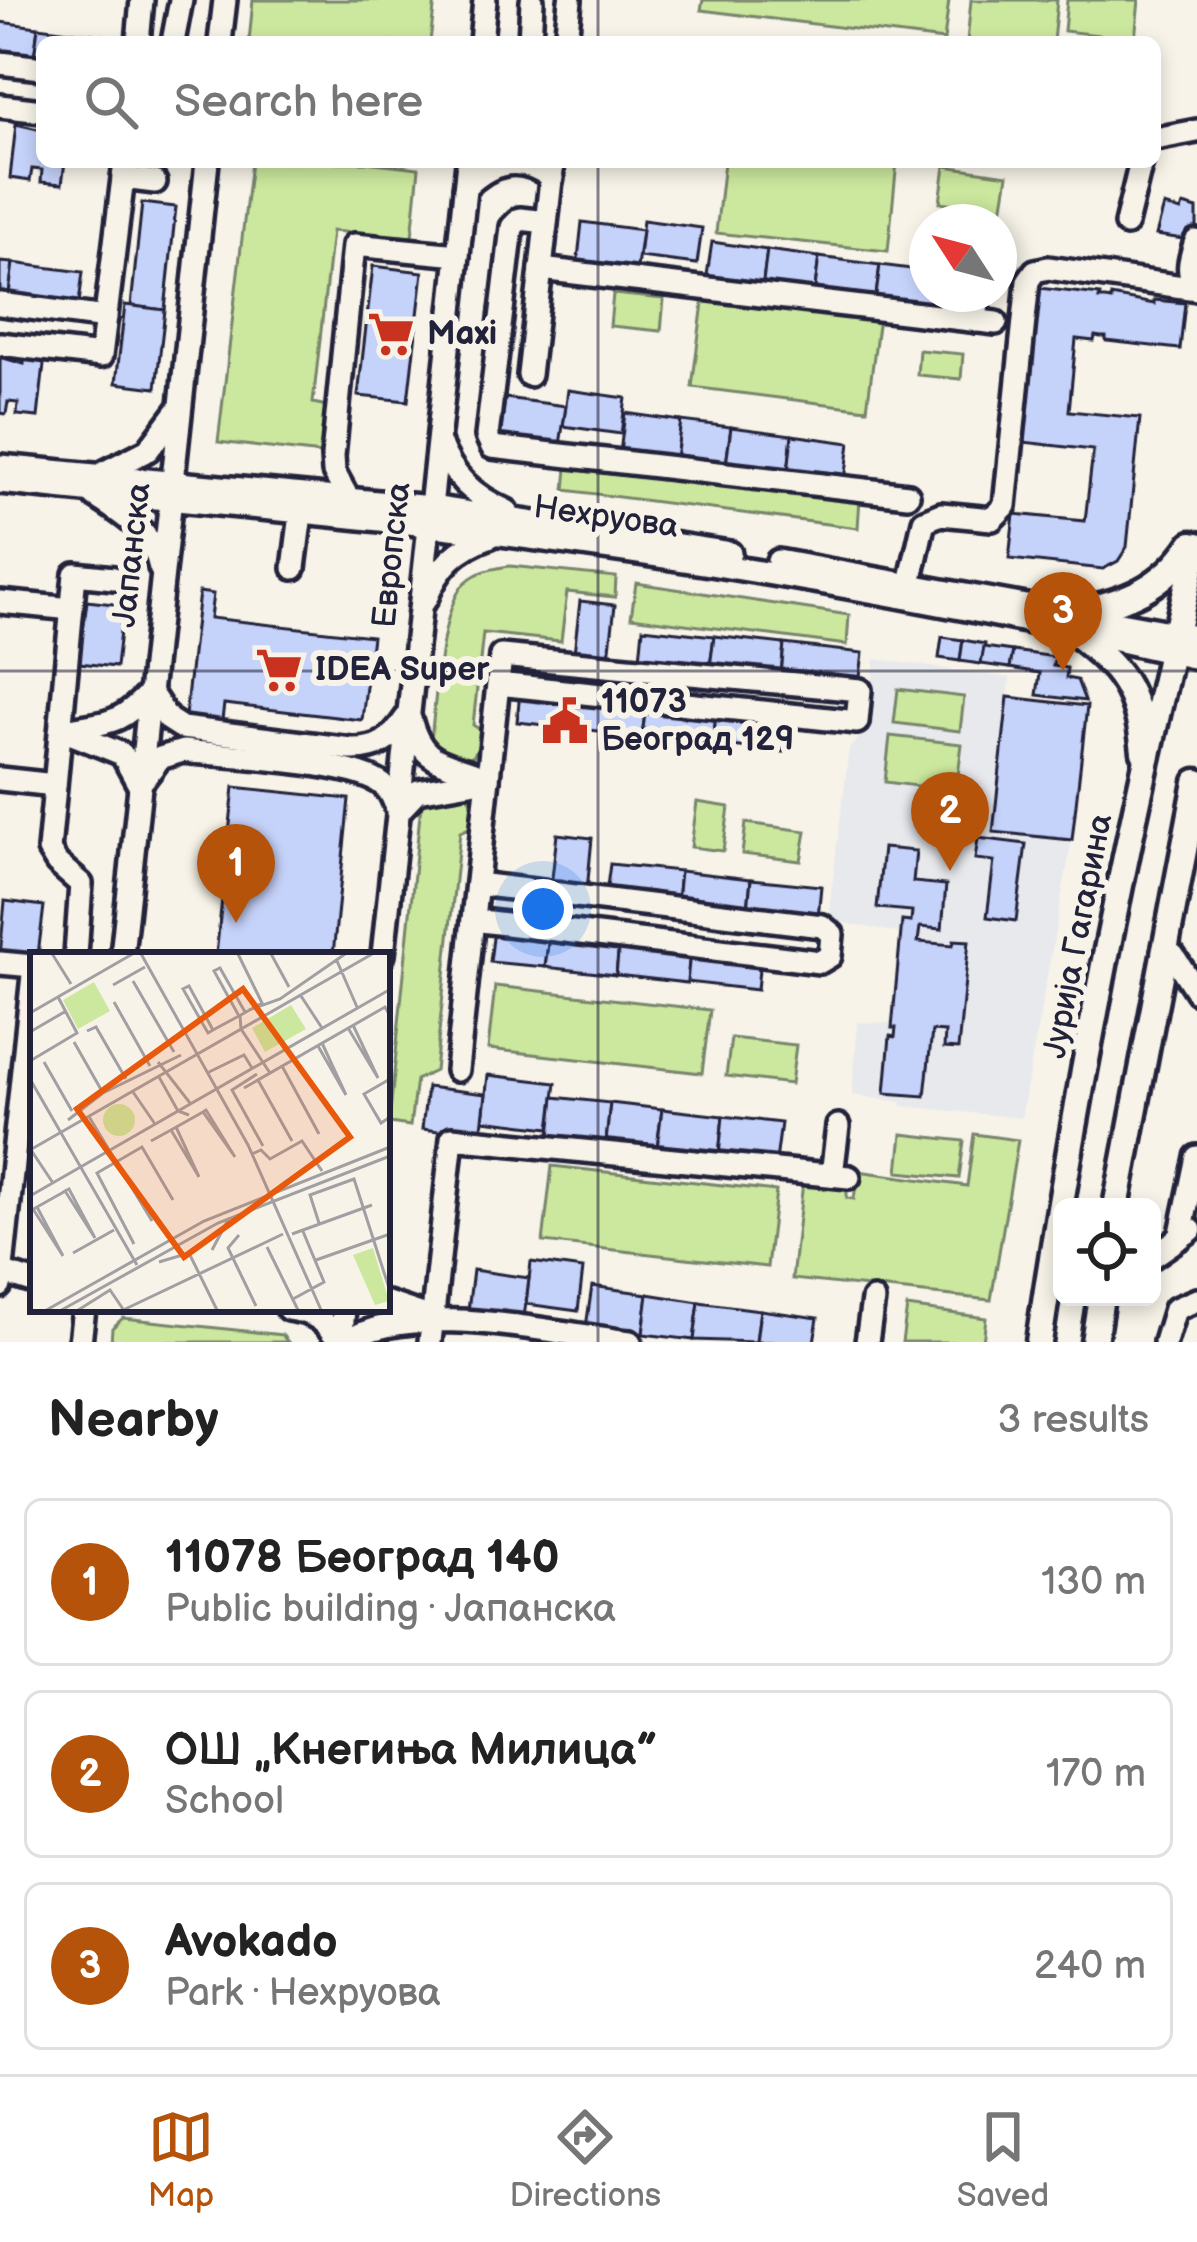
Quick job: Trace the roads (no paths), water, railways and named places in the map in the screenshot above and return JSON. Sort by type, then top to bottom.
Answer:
[{"type":"main road","points":[[1145,768],[1137,710],[1127,683],[1074,621],[1148,591],[1197,541]]},
{"type":"main road","name":"Јурија Гагарина","points":[[1039,1342],[1079,1100],[1145,768],[1181,640],[1197,541]]},
{"type":"main road","points":[[1118,1198],[1197,782]]},
{"type":"main road","points":[[1094,1342],[1100,1306]]},
{"type":"street","points":[[139,36],[142,0]]},
{"type":"street","points":[[174,36],[181,0]]},
{"type":"street","points":[[221,36],[225,0]]},
{"type":"street","points":[[482,36],[485,0]]},
{"type":"street","points":[[567,36],[570,0]]},
{"type":"street","points":[[530,36],[532,1]]},
{"type":"street","points":[[0,63],[36,67]]},
{"type":"street","points":[[0,106],[36,110]]},
{"type":"street","points":[[1161,139],[1197,131]]},
{"type":"street","name":"Јапанска","points":[[122,952],[206,168]]},
{"type":"street","points":[[451,168],[465,188],[494,168]]},
{"type":"street","name":"Европска","points":[[382,952],[467,168]]},
{"type":"street","points":[[1126,224],[1140,168]]},
{"type":"street","points":[[0,344],[101,356],[124,170],[155,182]]},
{"type":"street","points":[[529,375],[552,170]]},
{"type":"street","points":[[546,222],[520,219],[512,227],[487,436],[492,447],[908,496]]},
{"type":"street","points":[[1196,241],[1190,277],[1197,288]]},
{"type":"street","points":[[348,498],[334,472],[333,456],[354,245],[458,255]]},
{"type":"street","points":[[541,268],[986,322],[984,312]]},
{"type":"street","points":[[910,584],[924,521],[941,514],[992,519],[1005,506],[1028,281],[1035,271],[1048,268],[1197,288]]},
{"type":"street","points":[[0,304],[106,318]]},
{"type":"street","points":[[162,582],[150,540],[90,484],[148,450],[182,404]]},
{"type":"street","points":[[438,440],[463,483],[482,499],[529,522]]},
{"type":"street","points":[[289,568],[301,507],[333,456]]},
{"type":"street","name":"Нехруова","points":[[0,466],[90,484]]},
{"type":"street","name":"Нехруова","points":[[0,482],[90,484],[301,507],[529,522],[910,584],[1074,621]]},
{"type":"street","name":"Нехруова","points":[[301,507],[348,498],[494,535],[1181,640],[1197,658]]},
{"type":"street","points":[[419,616],[431,586],[454,554],[494,535]]},
{"type":"street","points":[[76,952],[83,894],[76,878],[49,850],[75,574],[114,578]]},
{"type":"street","points":[[0,602],[72,609]]},
{"type":"street","points":[[457,1070],[477,884],[498,684],[501,656],[860,690],[857,722],[498,684]]},
{"type":"street","points":[[63,731],[125,718],[151,692],[168,719],[182,728],[351,749],[386,742],[409,713]]},
{"type":"street","points":[[409,713],[416,740],[426,753],[488,779]]},
{"type":"street","points":[[63,731],[122,754],[140,787],[160,758],[183,751],[357,772],[386,787],[398,813],[418,790],[488,779]]},
{"type":"street","points":[[0,779],[55,785]]},
{"type":"street","points":[[473,920],[820,962],[830,956],[832,934],[822,926],[477,884]]},
{"type":"street","points":[[1163,951],[1173,955],[1197,992]]},
{"type":"street","points":[[0,963],[30,970]]},
{"type":"street","points":[[3,1277],[8,1137],[30,991]]},
{"type":"street","points":[[430,1342],[452,1138],[841,1176],[838,1126]]},
{"type":"street","points":[[1161,1251],[1188,1232],[1197,1157]]},
{"type":"street","points":[[867,1342],[874,1300]]},
{"type":"street","points":[[1165,1342],[1175,1309],[1197,1300]]},
{"type":"street","points":[[390,1304],[432,1318],[630,1342]]},
{"type":"street","points":[[310,1312],[342,1342]]},
{"type":"street","points":[[342,1342],[344,1312]]},
{"type":"street","points":[[342,1342],[381,1324],[432,1318]]},
{"type":"place","name":"Maxi","points":[[391,334]]},
{"type":"place","name":"IDEA Super","points":[[279,670]]},
{"type":"place","name":"Avokado","points":[[1063,671]]},
{"type":"place","name":"11073 Београд 129","points":[[565,721]]},
{"type":"place","name":"ОШ „Кнегиња Милица”","points":[[950,871]]},
{"type":"place","name":"11078 Београд 140","points":[[236,923]]}]
